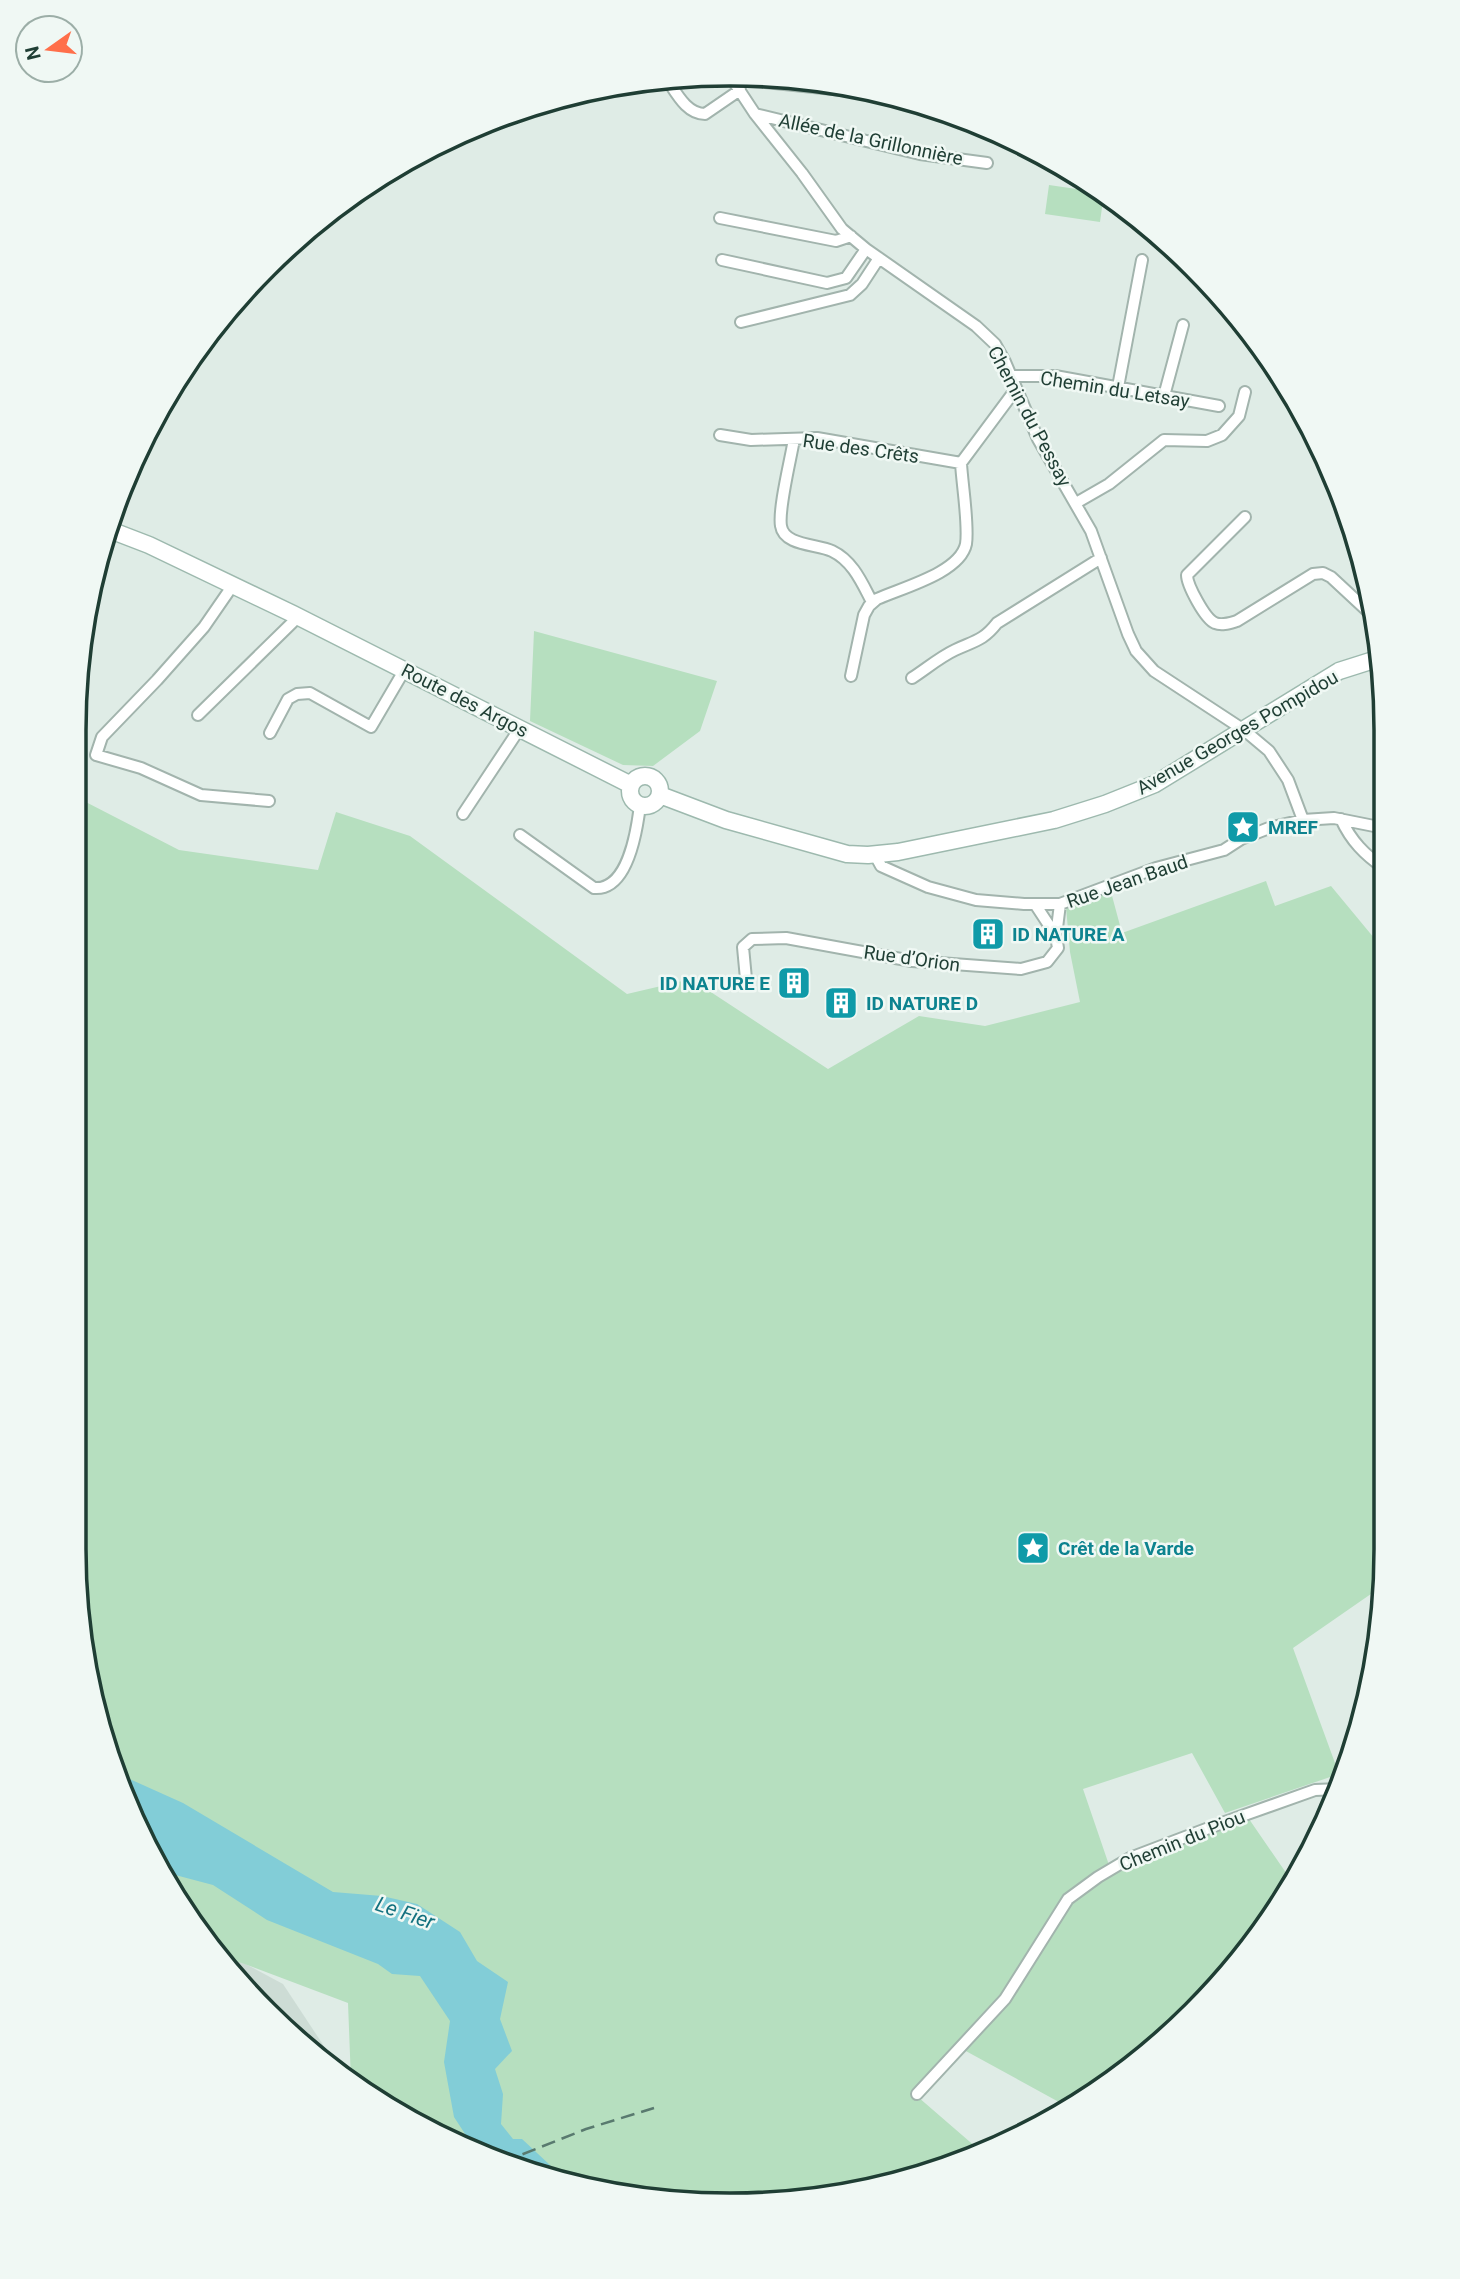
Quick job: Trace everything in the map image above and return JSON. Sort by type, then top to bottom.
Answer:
[{"type":"street","points":[[674,88],[688,108],[705,114],[730,86]]},
{"type":"street","name":"Chemin du Pessay","points":[[738,86],[755,114],[842,229],[866,249],[976,326],[995,344],[1038,439],[1091,531],[1128,634],[1144,662],[1260,742],[1279,764],[1288,780],[1303,820]]},
{"type":"street","name":"Allée de la Grillonnière","points":[[755,114],[920,154],[987,163]]},
{"type":"street","points":[[720,218],[836,241],[851,236]]},
{"type":"street","points":[[722,260],[828,283],[846,278],[866,249]]},
{"type":"street","points":[[741,322],[850,295],[862,284],[879,258]]},
{"type":"street","points":[[1118,387],[1142,260]]},
{"type":"street","points":[[1164,396],[1183,325]]},
{"type":"street","name":"Chemin du Letsay","points":[[1010,376],[1055,376],[1219,406]]},
{"type":"street","points":[[851,676],[864,615],[872,602],[944,570],[959,558],[966,538],[961,463],[1016,389]]},
{"type":"street","points":[[1076,503],[1109,484],[1164,440],[1207,441],[1222,435],[1239,416],[1245,392]]},
{"type":"street","name":"Rue des Crêts","points":[[720,435],[751,440],[817,438],[961,463]]},
{"type":"street","points":[[794,439],[781,518],[783,531],[790,539],[822,547],[842,557],[856,573],[872,602]]},
{"type":"street","points":[[1245,517],[1187,575],[1186,582],[1208,618],[1216,624],[1237,621],[1313,574],[1323,573],[1331,576],[1362,606]]},
{"type":"street","name":"Route des Argos","points":[[117,533],[149,545],[405,669],[631,785]]},
{"type":"street","points":[[912,678],[954,651],[976,643],[997,623],[1101,558]]},
{"type":"street","points":[[179,666],[237,587]]},
{"type":"street","points":[[237,587],[157,680],[102,737],[96,755],[141,768],[201,795],[269,802]]},
{"type":"street","points":[[198,715],[298,617]]},
{"type":"street","name":"Avenue Georges Pompidou","points":[[660,795],[726,820],[847,854],[874,855],[1054,820],[1105,804],[1154,784],[1339,671],[1370,661]]},
{"type":"street","points":[[270,733],[288,699],[297,694],[310,694],[371,727],[405,669]]},
{"type":"street","points":[[463,814],[520,728]]},
{"type":"street","points":[[642,776],[652,777],[659,784],[660,795],[656,802],[648,806],[640,805],[632,798],[631,785],[642,776]]},
{"type":"street","points":[[520,835],[594,888],[607,887],[623,870],[637,830],[640,805]]},
{"type":"street","points":[[1341,819],[1359,848],[1374,860]]},
{"type":"street","name":"Rue Jean Baud","points":[[874,855],[881,866],[928,887],[976,900],[1060,904],[1156,868],[1224,850],[1241,839],[1269,828],[1303,820],[1341,819],[1374,826]]},
{"type":"street","points":[[1035,904],[1055,936]]},
{"type":"street","points":[[1055,936],[1060,904]]},
{"type":"street","name":"Rue d’Orion","points":[[746,979],[743,947],[752,939],[764,937],[786,938],[912,961],[1021,969],[1047,962],[1054,956],[1058,948],[1055,936]]},
{"type":"street","name":"Chemin du Piou","points":[[917,2094],[1005,1999],[1068,1899],[1097,1877],[1130,1858],[1222,1822],[1315,1790],[1327,1790]]},
{"type":"shaded area","points":[[235,1961],[283,1984],[327,2051],[274,2005]]},
{"type":"green space","points":[[1049,185],[1081,190],[1102,205],[1100,222],[1045,214]]},
{"type":"green space","points":[[534,631],[717,681],[700,731],[653,766],[623,765],[530,721]]},
{"type":"green space","points":[[86,802],[179,850],[318,870],[336,812],[410,836],[627,994],[691,979],[828,1069],[919,1016],[985,1026],[1080,1002],[1070,952],[1066,907],[1111,892],[1122,933],[1266,881],[1275,906],[1331,886],[1374,938],[1373,1593],[1293,1648],[1336,1766],[1332,1776],[1225,1813],[1192,1753],[1083,1789],[1109,1865],[1249,1819],[1286,1873],[1241,1941],[1186,2005],[1122,2060],[1060,2102],[964,2050],[918,2097],[974,2145],[897,2171],[814,2188],[772,2192],[688,2192],[604,2181],[563,2171],[523,2159],[445,2127],[372,2085],[351,2069],[348,2003],[236,1961],[194,1907],[152,1834],[120,1756],[98,1675],[91,1633],[86,1549]]},
{"type":"water","name":"Le Fier","points":[[128,1778],[183,1803],[333,1892],[382,1896],[417,1904],[460,1932],[477,1961],[508,1982],[500,2019],[512,2051],[495,2069],[503,2094],[501,2124],[513,2139],[522,2139],[553,2168],[467,2137],[454,2117],[444,2062],[450,2021],[420,1976],[392,1974],[378,1964],[267,1920],[213,1885],[174,1875],[152,1834]]},
{"type":"railway","points":[[517,2157],[586,2129],[654,2108]]},
{"type":"place","name":"MREF","points":[[1243,827]]},
{"type":"place","name":"ID NATURE A","points":[[988,934]]},
{"type":"place","name":"ID NATURE E","points":[[794,983]]},
{"type":"place","name":"ID NATURE D","points":[[841,1003]]},
{"type":"place","name":"Crêt de la Varde","points":[[1033,1548]]}]
